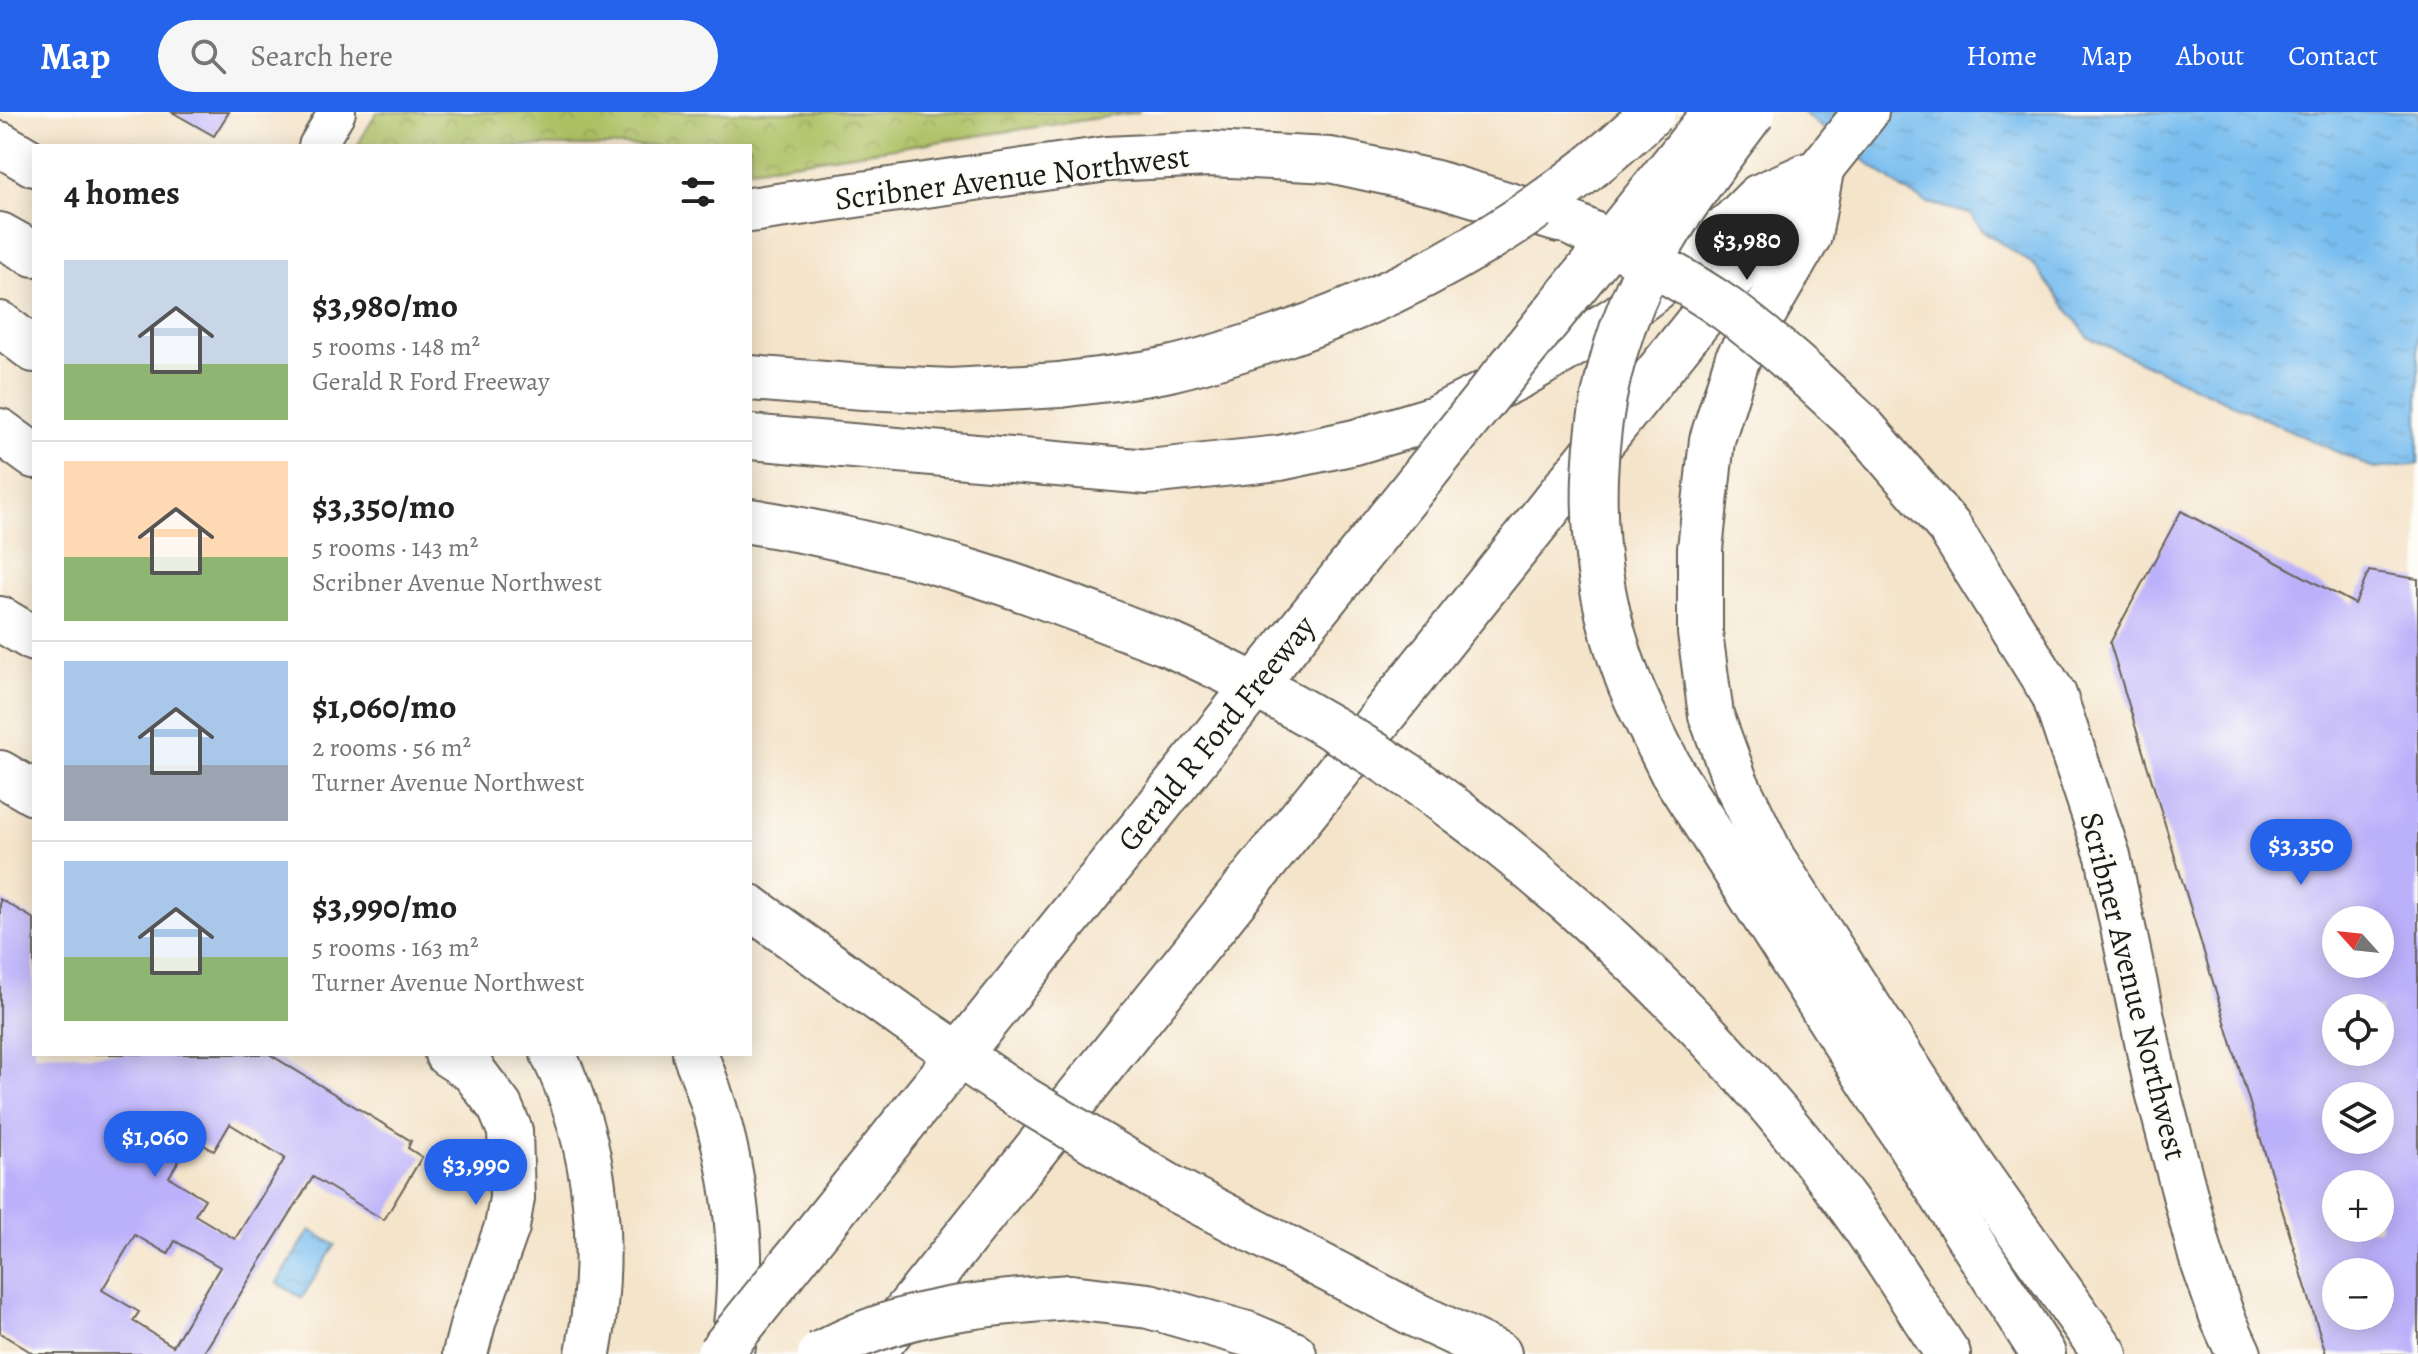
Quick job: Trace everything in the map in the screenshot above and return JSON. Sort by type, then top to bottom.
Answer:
[{"type":"main road","points":[[752,378],[951,391],[1060,385],[1169,369],[1242,349],[1340,315],[1400,289],[1483,244],[1572,183],[1653,112]]},
{"type":"main road","name":"Gerald R Ford Freeway","points":[[719,1354],[1715,112]]},
{"type":"main road","points":[[1753,112],[1682,208],[1643,278],[1624,322],[1598,427],[1596,527],[1604,595],[1628,679],[1672,772],[2033,1337]]},
{"type":"main road","points":[[872,1354],[1866,112]]},
{"type":"main road","points":[[0,144],[32,163]]},
{"type":"main road","name":"Scribner Avenue Northwest","points":[[752,210],[1107,159],[1210,154],[1330,160],[1436,183],[1572,224],[1658,266],[1727,310],[1801,369],[1862,426],[1949,527],[2054,695],[2108,856],[2156,1084],[2201,1256],[2239,1354]]},
{"type":"main road","points":[[752,437],[1148,472],[1280,458],[1355,442],[1435,418],[1520,376],[1617,318],[1733,222],[1783,216]]},
{"type":"main road","points":[[1783,216],[1712,440],[1700,549],[1700,633],[1711,715],[1736,783],[1773,859],[1966,1157],[2105,1354]]},
{"type":"main road","points":[[0,235],[32,253]]},
{"type":"main road","points":[[0,324],[32,348]]},
{"type":"main road","points":[[0,355],[32,362]]},
{"type":"main road","points":[[0,429],[32,435]]},
{"type":"main road","points":[[0,429],[32,454]]},
{"type":"main road","points":[[752,521],[882,547],[971,572],[1166,643],[1213,664],[1344,735],[1417,782],[1544,879],[1631,957],[1758,1091],[1845,1199],[1948,1354]]},
{"type":"main road","points":[[0,619],[32,638]]},
{"type":"main road","points":[[0,773],[32,792]]},
{"type":"main road","points":[[752,908],[1024,1099],[1172,1188],[1416,1315],[1499,1354]]},
{"type":"main road","points":[[450,1056],[473,1071],[500,1107],[510,1131],[512,1198],[507,1227],[474,1319],[465,1354]]},
{"type":"main road","points":[[554,1056],[578,1114],[599,1226],[595,1319],[588,1354]]},
{"type":"main road","points":[[696,1056],[721,1134],[735,1200],[741,1282],[732,1354]]},
{"type":"main road","points":[[820,1354],[874,1330],[919,1315],[980,1303],[1070,1297],[1149,1306],[1247,1334],[1294,1354]]},
{"type":"street","points":[[318,144],[337,112]]},
{"type":"green space","points":[[377,112],[1140,112],[752,169],[752,144],[358,144]]},
{"type":"water","points":[[1802,112],[2418,112],[2418,464],[2374,469],[2089,338],[2034,265],[1983,231],[1970,214],[1928,203],[1903,190]]},
{"type":"water","points":[[310,1230],[335,1245],[302,1298],[277,1283]]},
{"type":"building","points":[[172,112],[229,112],[214,136]]},
{"type":"building","points":[[2181,511],[2355,604],[2369,571],[2418,579],[2418,1354],[2326,1354],[2110,643]]},
{"type":"building","points":[[0,899],[32,918],[32,1056],[272,1056],[411,1141],[408,1148],[422,1157],[384,1220],[313,1177],[203,1354],[34,1354],[0,1333]],"holes":[[[230,1124],[285,1158],[235,1239],[195,1215],[205,1199],[169,1177],[192,1138],[214,1151]],[[135,1235],[168,1254],[175,1241],[220,1267],[173,1346],[133,1321],[139,1312],[102,1290]]]}]
